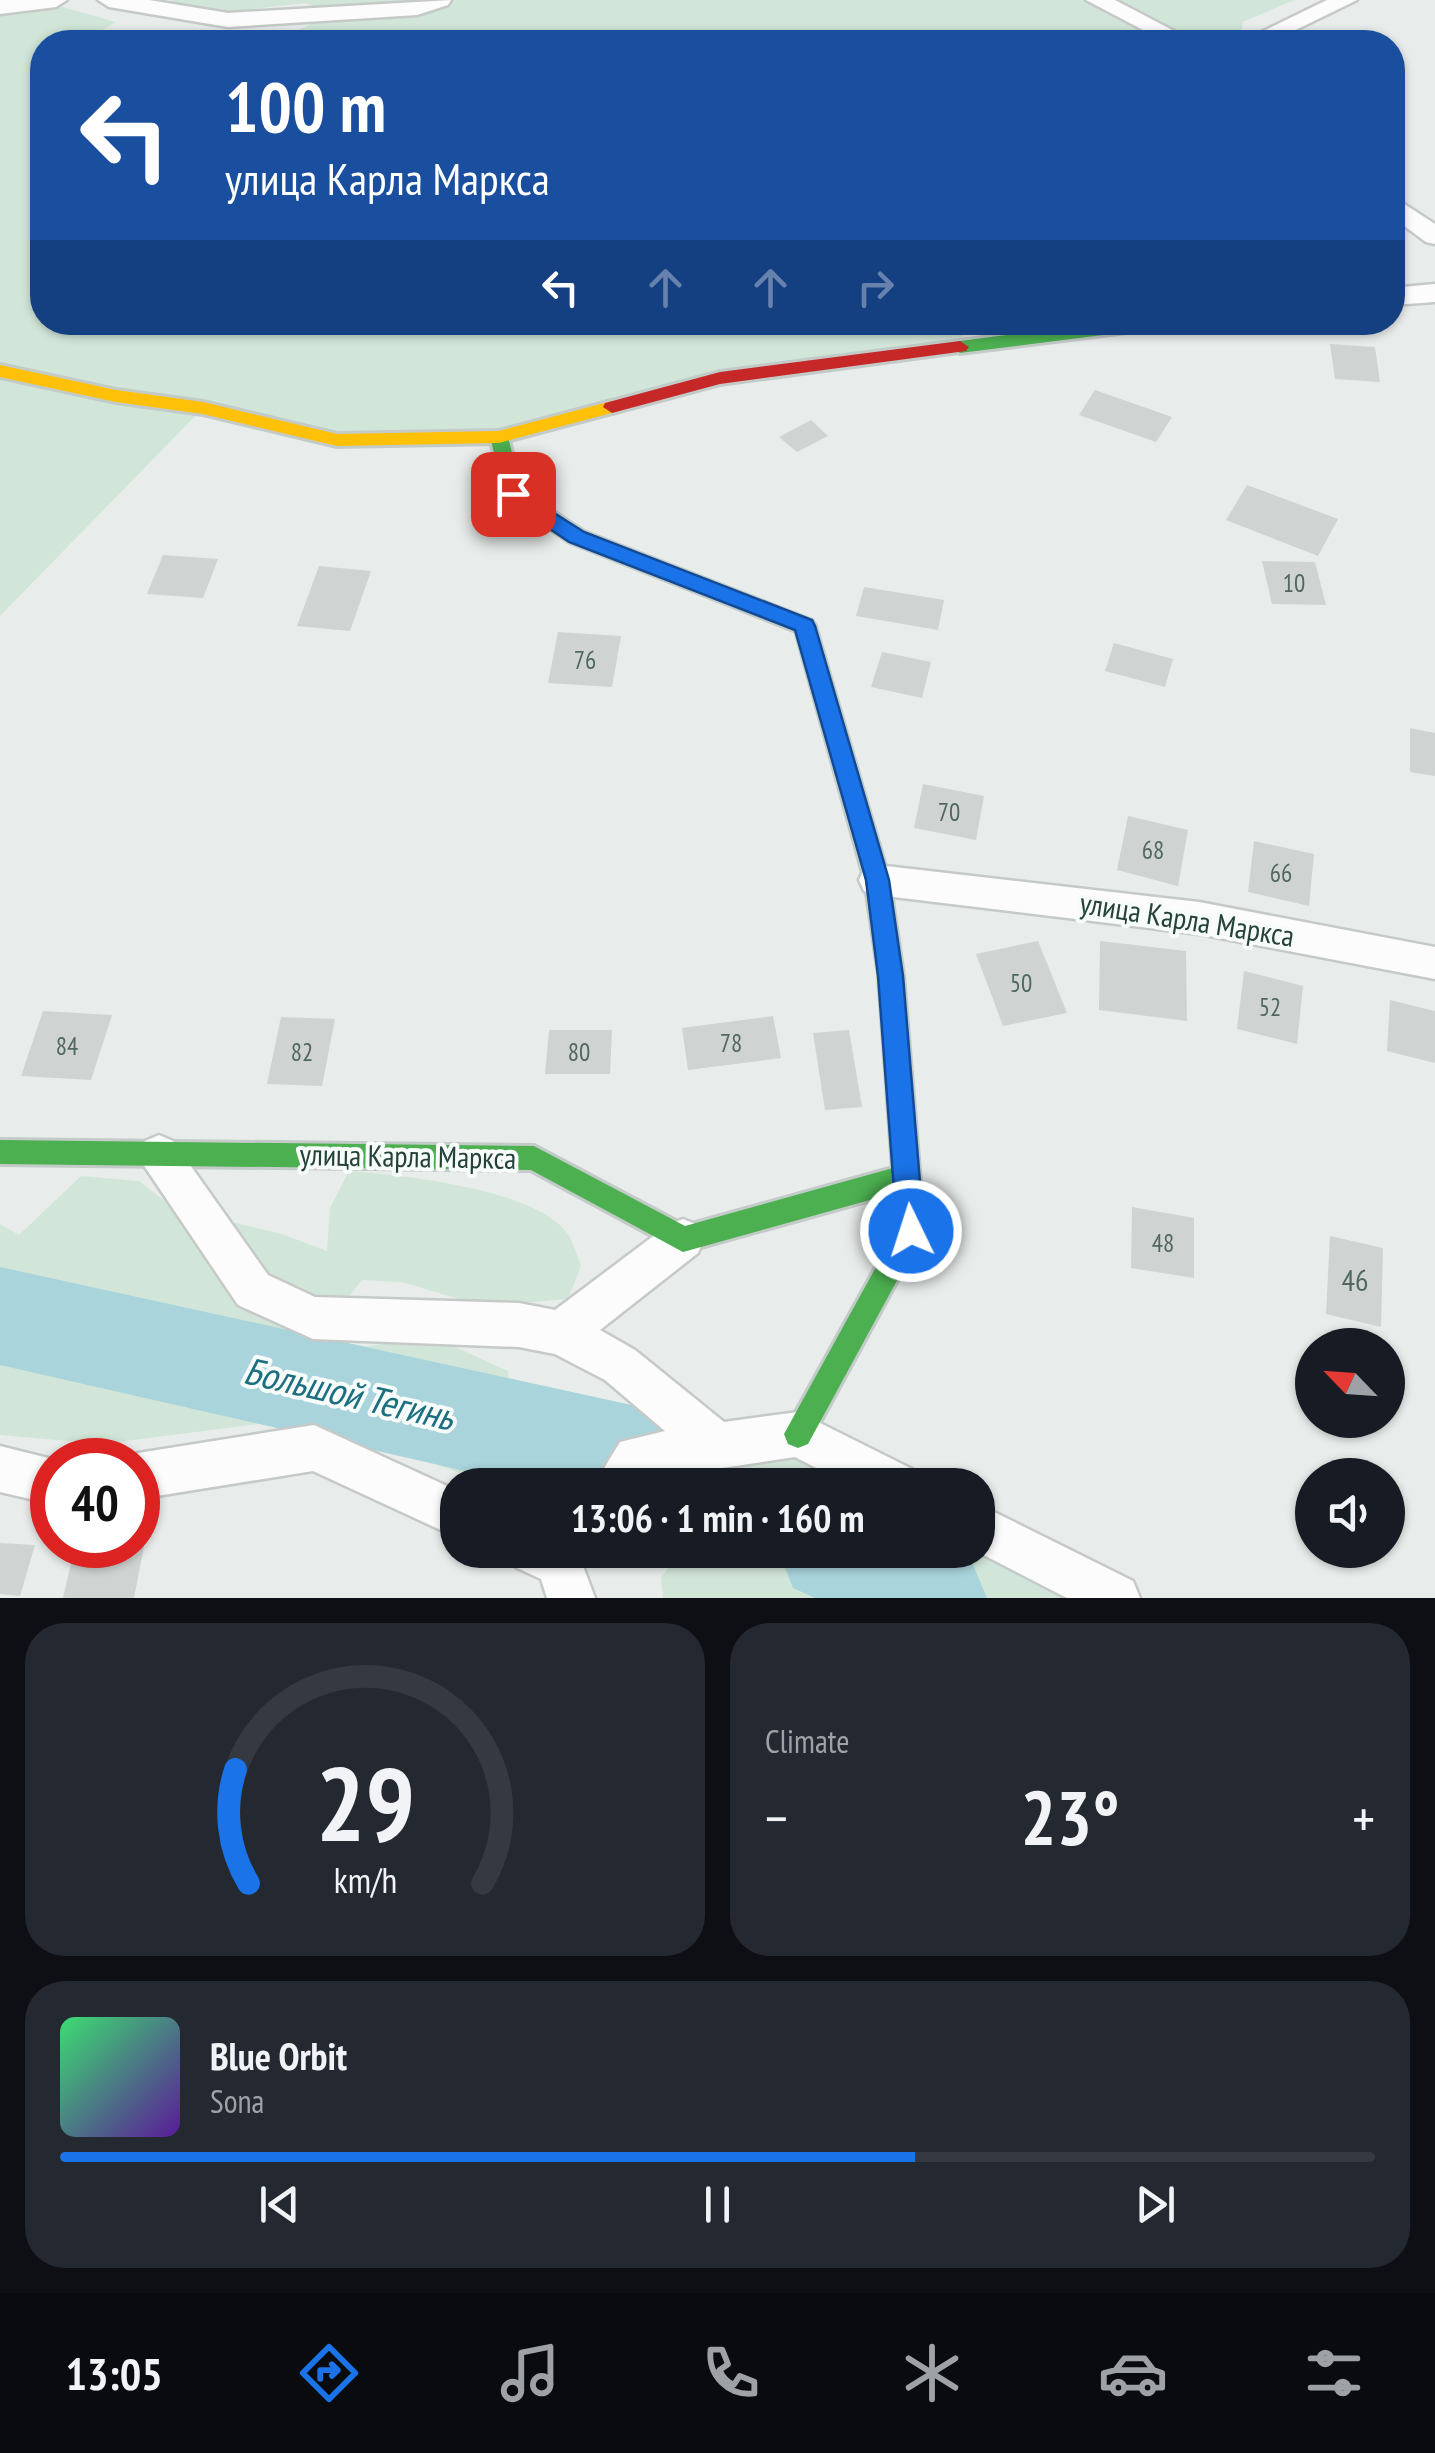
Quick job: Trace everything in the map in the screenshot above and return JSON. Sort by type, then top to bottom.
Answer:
[{"type":"street","points":[[0,8],[56,0]]},
{"type":"street","points":[[108,0],[228,20],[278,20],[417,8],[440,0]]},
{"type":"street","points":[[1096,0],[1158,30]]},
{"type":"street","points":[[1280,30],[1346,0]]},
{"type":"street","points":[[1405,214],[1435,236]]},
{"type":"street","points":[[1405,296],[1435,293]]},
{"type":"street","points":[[0,371],[116,396],[203,408],[337,440],[499,437],[720,378],[1056,335]]},
{"type":"street","points":[[499,437],[513,494],[576,537],[804,626],[878,880],[891,976],[911,1231],[798,1434]]},
{"type":"street","name":"улица Карла Маркса","points":[[878,880],[1199,918],[1435,963]]},
{"type":"street","name":"улица Карла Маркса","points":[[0,1152],[534,1158],[684,1239]]},
{"type":"street","points":[[159,1154],[253,1290],[314,1318],[519,1325],[562,1333],[620,1365],[717,1446]]},
{"type":"street","points":[[562,1333],[684,1239],[907,1177]]},
{"type":"street","points":[[629,1468],[636,1458],[798,1434],[863,1468]]},
{"type":"street","points":[[160,1472],[314,1448],[440,1507]]},
{"type":"street","points":[[0,1470],[30,1477]]},
{"type":"street","points":[[995,1536],[1116,1598]]},
{"type":"green space","points":[[0,0],[49,3],[116,22],[102,30],[30,30],[30,335],[962,335],[964,346],[720,378],[499,437],[337,440],[203,408],[0,616]]},
{"type":"green space","points":[[170,0],[1294,0],[1243,22],[1242,30],[299,30],[330,14],[306,3],[205,14]]},
{"type":"green space","points":[[349,1171],[401,1176],[501,1196],[554,1220],[569,1236],[581,1266],[568,1299],[482,1306],[402,1282],[362,1280],[304,1351],[334,1351],[433,1337],[508,1371],[515,1459],[493,1468],[446,1468],[304,1418],[149,1438],[0,1435],[0,1224],[19,1235],[81,1176],[139,1181],[174,1208],[282,1234],[327,1251],[330,1208]]},
{"type":"green space","points":[[798,1434],[863,1468],[647,1468],[636,1458]]},
{"type":"green space","points":[[995,1536],[1116,1598],[663,1598],[661,1578],[668,1568],[995,1568]]},
{"type":"building","points":[[1330,344],[1375,347],[1380,382],[1335,379]]},
{"type":"building","points":[[1095,390],[1172,417],[1156,442],[1079,415]]},
{"type":"building","points":[[811,420],[828,436],[797,452],[779,437]]},
{"type":"building","points":[[1247,485],[1338,519],[1318,556],[1226,520]]},
{"type":"building","points":[[163,555],[218,559],[203,598],[147,594]]},
{"type":"building","points":[[1262,561],[1315,562],[1326,605],[1272,604]]},
{"type":"building","points":[[319,566],[371,571],[350,631],[297,626]]},
{"type":"building","points":[[864,587],[944,600],[938,630],[856,616]]},
{"type":"building","points":[[558,632],[621,636],[612,687],[548,683]]},
{"type":"building","points":[[1114,643],[1173,659],[1165,687],[1105,671]]},
{"type":"building","points":[[882,652],[931,662],[922,698],[871,687]]},
{"type":"building","points":[[1410,728],[1435,733],[1435,776],[1410,772]]},
{"type":"building","points":[[923,784],[984,796],[976,840],[914,828]]},
{"type":"building","points":[[1128,816],[1188,830],[1178,886],[1117,870]]},
{"type":"building","points":[[1254,841],[1314,854],[1309,906],[1248,892]]},
{"type":"building","points":[[1038,941],[1067,1013],[1003,1026],[976,954]]},
{"type":"building","points":[[1100,941],[1186,951],[1187,1021],[1099,1010]]},
{"type":"building","points":[[1244,971],[1303,986],[1297,1044],[1237,1029]]},
{"type":"building","points":[[1390,1000],[1435,1011],[1435,1063],[1387,1051]]},
{"type":"building","points":[[43,1011],[112,1015],[91,1080],[21,1076]]},
{"type":"building","points":[[773,1016],[781,1058],[688,1070],[682,1028]]},
{"type":"building","points":[[281,1017],[335,1019],[322,1086],[267,1084]]},
{"type":"building","points":[[549,1030],[612,1030],[610,1074],[545,1074]]},
{"type":"building","points":[[849,1030],[862,1107],[825,1110],[813,1033]]},
{"type":"building","points":[[1132,1207],[1194,1218],[1194,1278],[1131,1268]]},
{"type":"building","points":[[1330,1236],[1383,1248],[1381,1327],[1326,1314]]},
{"type":"building","points":[[0,1543],[30,1545],[30,1562],[20,1596],[0,1594]]},
{"type":"building","points":[[70,1568],[140,1568],[134,1598],[63,1598]]},
{"type":"waterway","name":"Большой Тегинь","points":[[0,1316],[636,1458],[657,1468]]},
{"type":"waterway","name":"Большой Тегинь","points":[[869,1568],[933,1598]]},
{"type":"traffic: fast","points":[[960,347],[1055,335]]},
{"type":"traffic: fast","points":[[499,437],[513,494],[577,537],[805,626],[877,880],[891,975],[911,1231],[798,1434]]},
{"type":"traffic: fast","points":[[0,1152],[534,1158],[683,1239],[907,1177]]},
{"type":"traffic: slow","points":[[0,371],[116,396],[203,408],[337,440],[499,437],[612,407]]},
{"type":"traffic: jam","points":[[612,407],[720,378],[960,347]]},
{"type":"route","points":[[513,494],[576,537],[804,626],[878,880],[891,976],[911,1231]]}]
